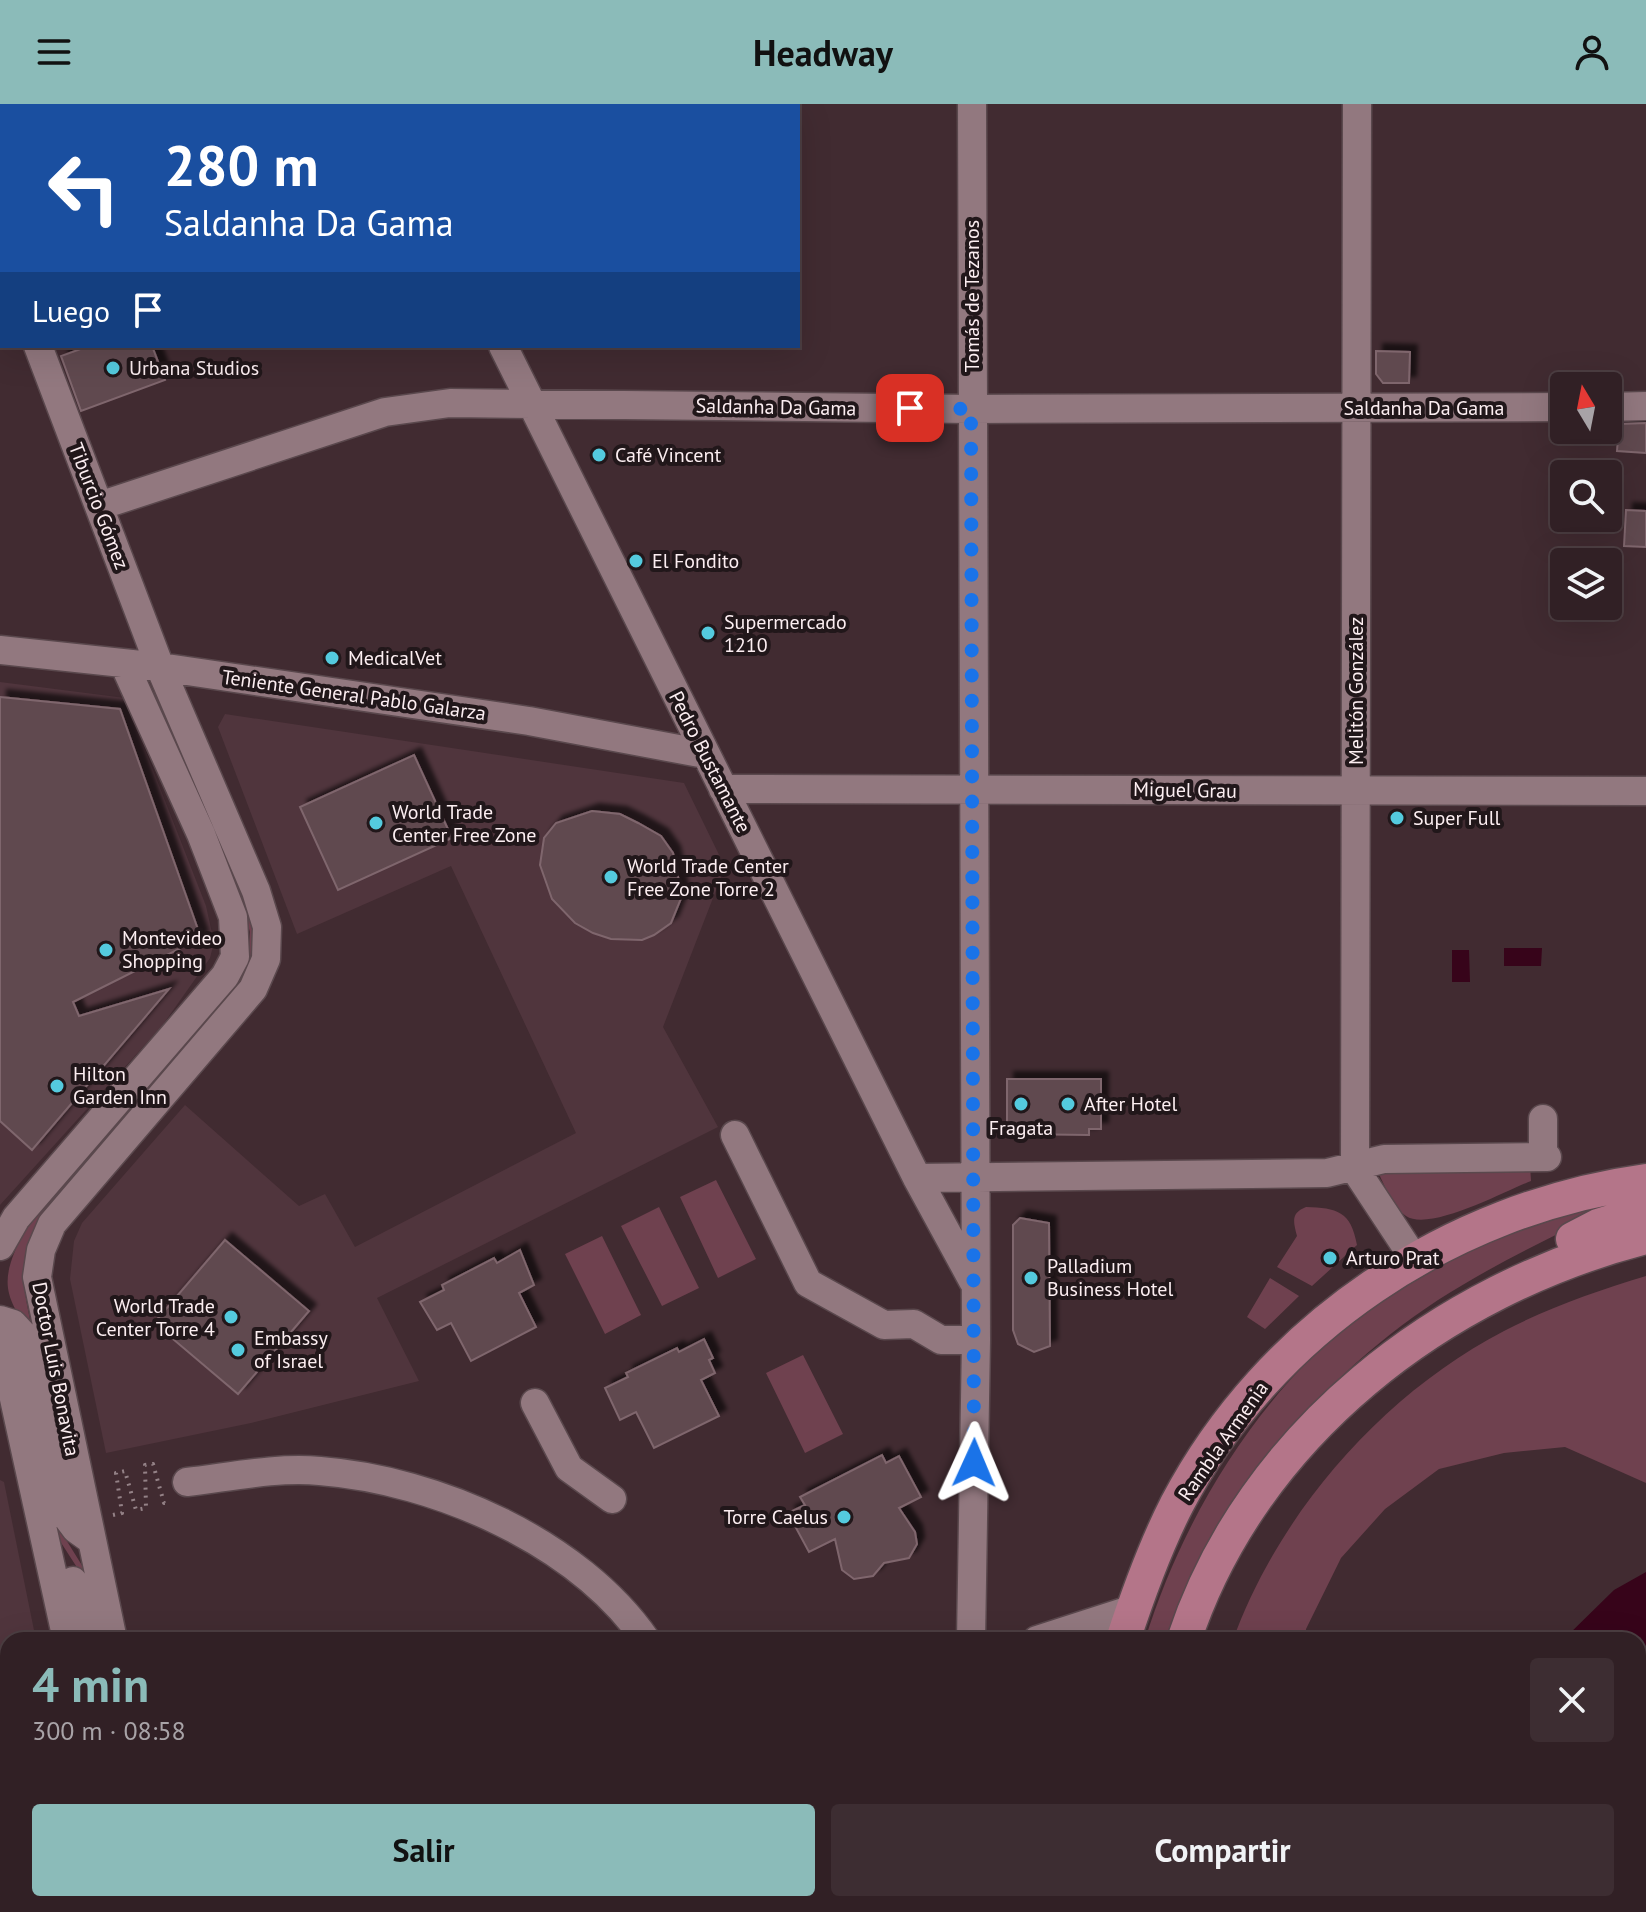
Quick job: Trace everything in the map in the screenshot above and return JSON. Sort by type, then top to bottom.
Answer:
[{"type":"main road","name":"Rambla Armenia","points":[[1128,1624],[1177,1503],[1246,1403],[1310,1334],[1415,1260],[1496,1220],[1587,1191],[1646,1181]]},
{"type":"main road","points":[[1188,1632],[1235,1533],[1287,1458],[1369,1375],[1416,1340],[1487,1298],[1585,1232],[1646,1211]]},
{"type":"main road","points":[[1487,1298],[1559,1263],[1646,1237]]},
{"type":"street","name":"Tomás de Tezanos","points":[[971,1632],[976,1340],[972,104]]},
{"type":"street","name":"Melitón González","points":[[1355,1169],[1357,104]]},
{"type":"street","name":"Tiburcio Gómez","points":[[39,348],[160,667]]},
{"type":"street","name":"Pedro Bustamante","points":[[504,348],[917,1178],[975,1286]]},
{"type":"street","name":"Saldanha Da Gama","points":[[99,506],[385,412],[450,403],[971,409],[1550,407]]},
{"type":"street","points":[[1622,407],[1646,406]]},
{"type":"street","name":"Teniente General Pablo Galarza","points":[[0,650],[125,666],[160,667],[529,721],[705,754]]},
{"type":"street","points":[[0,1246],[16,1218],[225,976],[235,957],[233,917],[201,834],[125,666]]},
{"type":"street","name":"Doctor Luis Bonavita","points":[[111,1632],[37,1277],[41,1250],[52,1224],[253,989],[266,959],[267,927],[256,891],[160,667]]},
{"type":"street","name":"Miguel Grau","points":[[723,789],[973,787],[1356,792],[1646,791]]},
{"type":"street","points":[[917,1178],[1327,1173],[1355,1169],[1384,1159],[1545,1157],[1543,1119]]},
{"type":"street","points":[[735,1135],[808,1283],[884,1325],[914,1324],[941,1340],[976,1340]]},
{"type":"street","points":[[1355,1169],[1415,1260]]},
{"type":"street","points":[[0,1320],[13,1324],[26,1338],[64,1513],[76,1529],[90,1539]]},
{"type":"street","points":[[0,1335],[11,1437],[48,1552],[65,1632]]},
{"type":"street","points":[[535,1403],[569,1468],[612,1499]]},
{"type":"street","points":[[187,1482],[268,1472],[318,1470],[403,1484],[503,1524],[562,1557],[607,1595],[639,1632]]},
{"type":"street","points":[[48,1552],[70,1571],[86,1632]]},
{"type":"street","points":[[1082,1632],[1128,1624]]},
{"type":"path","points":[[110,1505],[113,1516],[122,1513],[116,1473],[125,1471],[136,1510],[146,1508],[145,1465],[153,1464],[164,1503],[174,1501],[187,1482]]},
{"type":"shaded area","name":"Montevideo Shopping","points":[[0,682],[125,698],[206,906],[214,942],[210,958],[162,1026],[0,1205]]},
{"type":"shaded area","points":[[225,714],[684,783],[725,867],[663,1027],[718,1127],[377,1298],[419,1381],[251,1423],[106,1453],[70,1279],[74,1241],[82,1223],[185,1105],[299,1206],[325,1194],[355,1247],[576,1133],[451,866],[297,934],[218,727]]},
{"type":"shaded area","points":[[221,837],[243,891],[252,926],[249,962],[242,981],[40,1218],[26,1250],[24,1266],[26,1298],[34,1337],[15,1309],[8,1286],[11,1261],[25,1229],[238,979],[248,960],[250,932]]},
{"type":"shaded area","points":[[1504,948],[1542,948],[1541,966],[1504,966]]},
{"type":"shaded area","points":[[1452,950],[1469,950],[1470,982],[1452,982]]},
{"type":"shaded area","points":[[1530,1165],[1531,1181],[1449,1215],[1417,1220],[1406,1216],[1398,1208],[1379,1174],[1382,1168]]},
{"type":"shaded area","points":[[716,1180],[756,1259],[718,1278],[680,1197]]},
{"type":"shaded area","points":[[1631,1198],[1533,1246],[1461,1286],[1392,1333],[1349,1369],[1276,1449],[1244,1493],[1190,1588],[1171,1632],[1148,1632],[1165,1583],[1190,1528],[1220,1475],[1254,1424],[1293,1377],[1336,1334],[1384,1296],[1458,1252],[1580,1211]]},
{"type":"shaded area","points":[[659,1207],[699,1288],[662,1306],[621,1226]]},
{"type":"shaded area","points":[[1306,1207],[1334,1210],[1341,1214],[1351,1225],[1357,1245],[1312,1286],[1277,1267],[1297,1236],[1296,1215]]},
{"type":"shaded area","points":[[602,1236],[641,1315],[605,1334],[565,1254]]},
{"type":"shaded area","points":[[1646,1276],[1646,1483],[1565,1447],[1504,1453],[1439,1469],[1385,1509],[1341,1558],[1306,1632],[1236,1632],[1253,1592],[1278,1546],[1307,1502],[1377,1422],[1460,1357],[1504,1331],[1574,1300]]},
{"type":"shaded area","points":[[1270,1278],[1299,1296],[1265,1329],[1247,1317]]},
{"type":"shaded area","points":[[22,1350],[60,1530],[83,1567],[97,1632],[78,1569],[58,1538]]},
{"type":"shaded area","points":[[803,1355],[843,1434],[805,1453],[766,1373]]},
{"type":"shaded area","points":[[0,1480],[4,1482],[34,1632],[0,1632]]},
{"type":"shaded area","points":[[1646,1572],[1646,1632],[1571,1632],[1614,1590]]},
{"type":"building","name":"Urbana Studios","points":[[83,348],[153,348],[165,380],[81,411],[61,356]]},
{"type":"building","points":[[1376,351],[1410,352],[1409,383],[1383,383],[1376,374]]},
{"type":"building","points":[[1646,423],[1646,453],[1617,451],[1618,444],[1622,444],[1622,424]]},
{"type":"building","points":[[1626,510],[1646,511],[1646,547],[1624,546]]},
{"type":"building","name":"Montevideo Shopping","points":[[0,697],[120,709],[201,938],[73,1002],[79,1016],[169,989],[32,1150],[0,1121]]},
{"type":"building","name":"World Trade Center Free Zone","points":[[414,755],[452,838],[338,890],[300,807]]},
{"type":"building","name":"World Trade Center Free Zone Torre 2","points":[[592,811],[620,814],[638,823],[661,836],[673,853],[682,896],[671,923],[654,935],[642,940],[611,939],[593,933],[575,923],[552,899],[540,865],[544,838],[556,823]]},
{"type":"building","name":"After Hotel","points":[[1007,1079],[1101,1079],[1101,1129],[1089,1129],[1089,1135],[1013,1134],[1013,1130],[1007,1130]]},
{"type":"building","name":"Palladium Business Hotel","points":[[1020,1218],[1049,1223],[1050,1346],[1034,1352],[1018,1344],[1013,1330],[1013,1225]]},
{"type":"building","name":"World Trade Center Torre 4","points":[[225,1240],[309,1311],[238,1394],[154,1323]]},
{"type":"building","points":[[520,1250],[534,1285],[519,1293],[536,1327],[471,1361],[451,1323],[437,1330],[420,1302],[444,1290],[442,1285],[494,1258],[497,1263]]},
{"type":"building","points":[[704,1339],[713,1358],[709,1360],[715,1373],[701,1380],[719,1416],[654,1448],[636,1412],[620,1420],[605,1388],[628,1377],[626,1373],[677,1348],[679,1352]]},
{"type":"building","name":"Torre Caelus","points":[[882,1455],[886,1463],[899,1456],[921,1497],[899,1508],[915,1532],[917,1544],[909,1558],[884,1563],[873,1576],[854,1579],[842,1570],[835,1539],[809,1552],[788,1513],[805,1505],[800,1497]]},
{"type":"place","name":"Urbana Studios","points":[[113,368]]},
{"type":"place","name":"Café Vincent","points":[[599,455]]},
{"type":"place","name":"El Fondito","points":[[636,561]]},
{"type":"place","name":"Supermercado 1210","points":[[708,633]]},
{"type":"place","name":"MedicalVet","points":[[332,658]]},
{"type":"place","name":"Super Full","points":[[1397,818]]},
{"type":"place","name":"World Trade Center Free Zone","points":[[376,823]]},
{"type":"place","name":"World Trade Center Free Zone Torre 2","points":[[611,877]]},
{"type":"place","name":"Montevideo Shopping","points":[[106,950]]},
{"type":"place","name":"Hilton Garden Inn","points":[[57,1086]]},
{"type":"place","name":"Fragata","points":[[1021,1104]]},
{"type":"place","name":"After Hotel","points":[[1068,1104]]},
{"type":"place","name":"Arturo Prat","points":[[1330,1258]]},
{"type":"place","name":"Palladium Business Hotel","points":[[1031,1278]]},
{"type":"place","name":"World Trade Center Torre 4","points":[[231,1317]]},
{"type":"place","name":"Embassy of Israel","points":[[238,1350]]},
{"type":"place","name":"Torre Caelus","points":[[844,1517]]},
{"type":"route","points":[[910,408],[971,409],[974,1463]]}]
